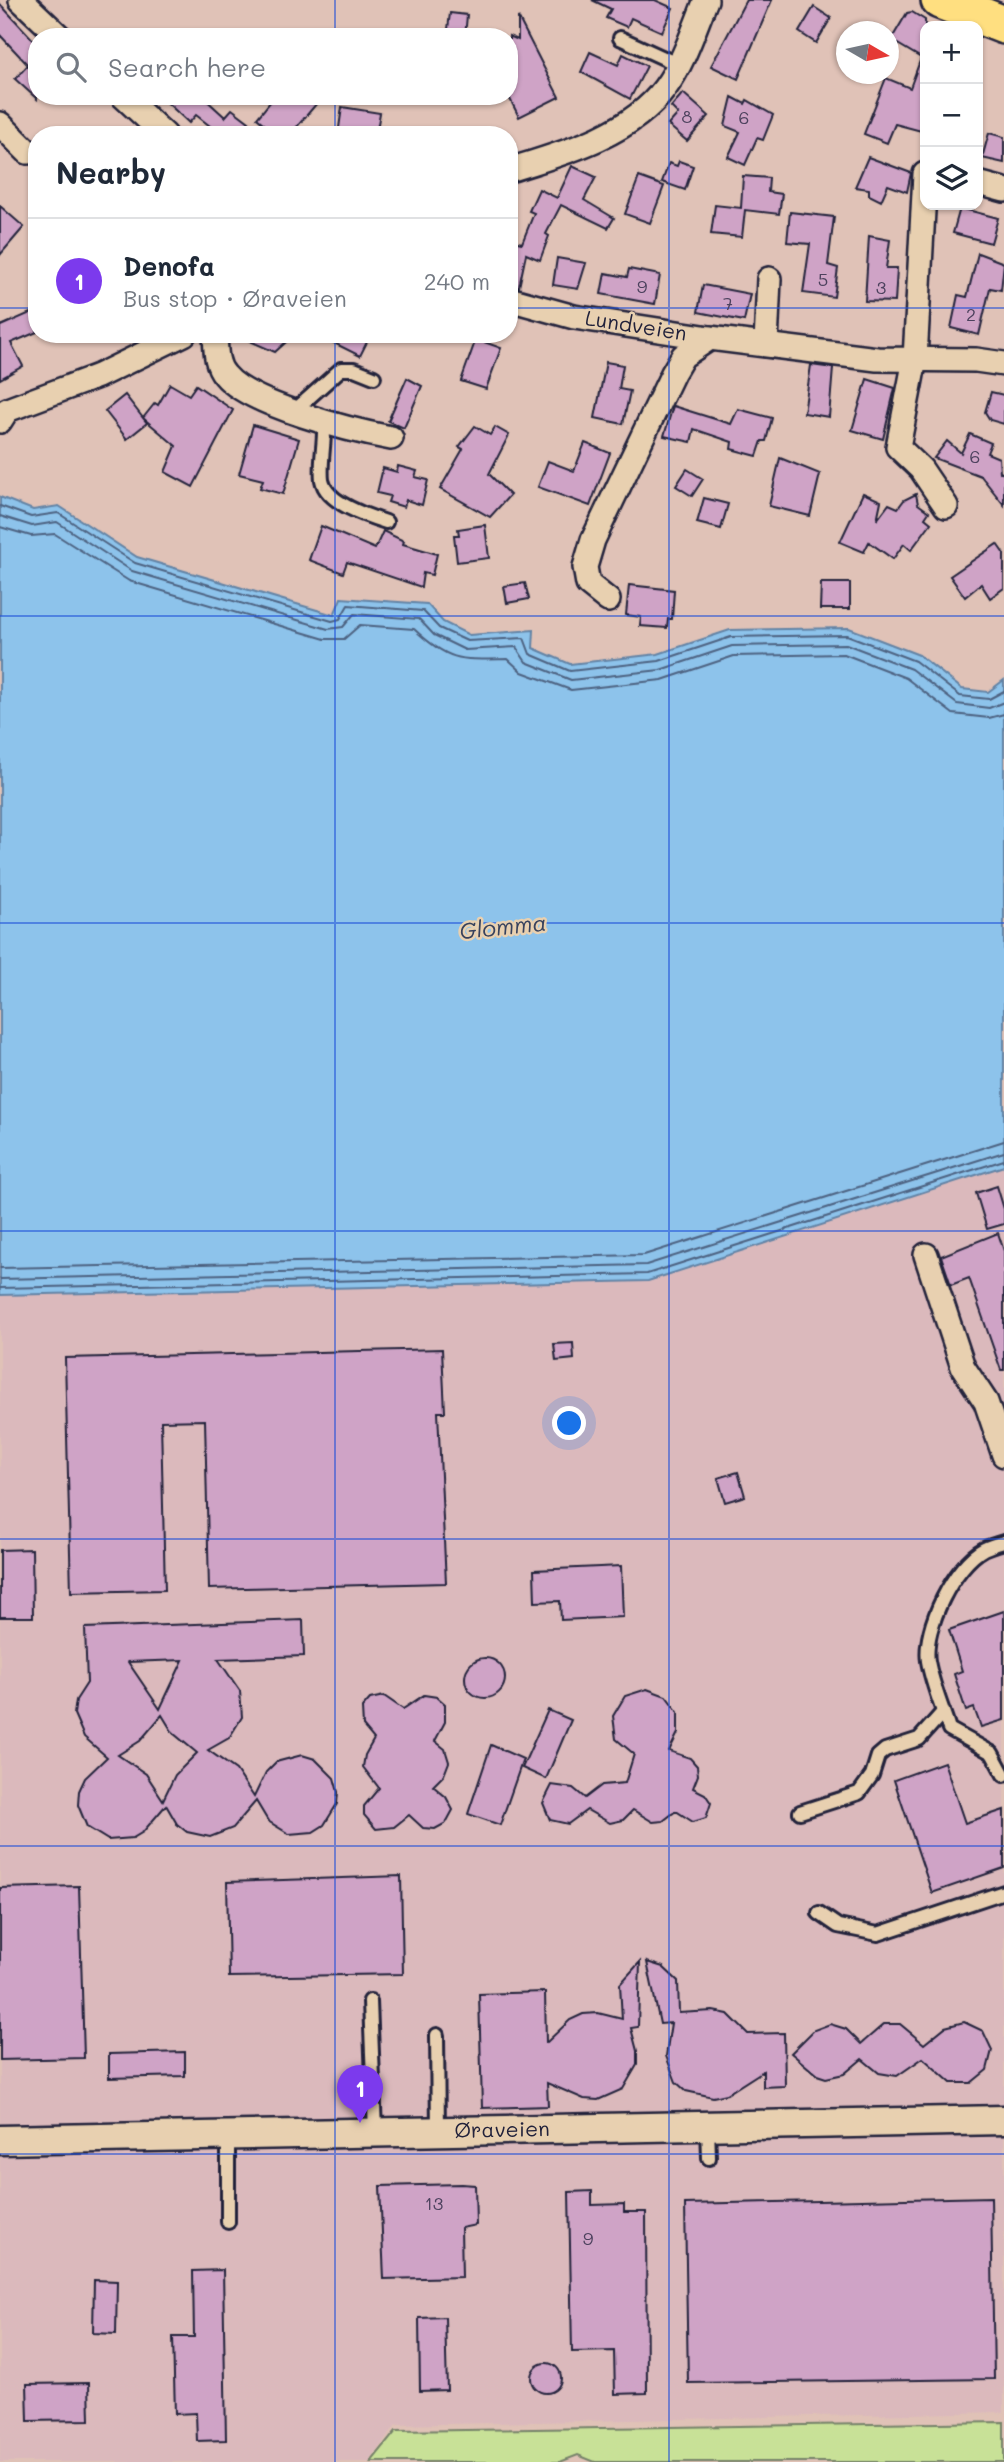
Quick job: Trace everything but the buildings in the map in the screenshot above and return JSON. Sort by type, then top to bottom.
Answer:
[{"type":"main road","points":[[955,12],[1004,25]]},
{"type":"street","points":[[21,0],[51,28]]},
{"type":"street","points":[[518,167],[572,149],[613,130],[664,90],[678,65],[706,0]]},
{"type":"street","points":[[133,105],[155,126]]},
{"type":"street","points":[[0,124],[28,152]]},
{"type":"street","points":[[983,184],[1004,190]]},
{"type":"street","points":[[923,210],[915,359],[898,447],[921,469],[946,506]]},
{"type":"street","points":[[766,344],[769,279]]},
{"type":"street","name":"Lundveien","points":[[518,301],[574,317],[710,338],[877,359],[1004,364]]},
{"type":"street","points":[[608,600],[588,584],[584,567],[593,540],[673,373],[683,356],[710,338]]},
{"type":"street","points":[[0,421],[7,410],[98,376],[166,343]]},
{"type":"street","points":[[216,343],[217,360],[225,376],[253,394],[324,424],[391,438]]},
{"type":"street","points":[[926,1255],[963,1367],[986,1402],[1004,1455]]},
{"type":"street","name":"Øraveien","points":[[0,2140],[1004,2120]]},
{"type":"lane","points":[[620,38],[678,65]]},
{"type":"lane","points":[[294,411],[341,369],[355,369],[374,377]]},
{"type":"lane","points":[[324,424],[326,444],[322,476],[325,488],[364,514],[386,522]]},
{"type":"lane","points":[[1004,1542],[982,1550],[953,1583],[930,1630],[928,1662],[948,1729],[992,1753],[1004,1775]]},
{"type":"lane","points":[[800,1812],[859,1793],[872,1775],[878,1756],[885,1750],[919,1739],[943,1712]]},
{"type":"lane","points":[[819,1913],[838,1926],[878,1934],[1004,1892]]},
{"type":"lane","points":[[370,2001],[375,2133]]},
{"type":"lane","points":[[437,2035],[438,2132]]},
{"type":"lane","points":[[708,2127],[709,2158]]},
{"type":"lane","points":[[228,2135],[228,2222]]},
{"type":"shaded area","points":[[1004,1166],[1004,2412],[396,2425],[369,2462],[0,2462],[0,1295],[648,1281]]},
{"type":"green space","points":[[1004,2422],[1004,2462],[595,2462],[578,2455],[560,2462],[371,2462],[396,2431]]},
{"type":"water","name":"Glomma","points":[[0,497],[33,510],[59,506],[137,557],[334,615],[341,598],[427,604],[443,622],[469,635],[534,630],[533,648],[570,664],[658,654],[730,630],[849,628],[919,655],[962,689],[988,692],[1004,680],[1004,1166],[648,1281],[0,1295]]},
{"type":"place","name":"Denofa","points":[[360,2123]]}]
